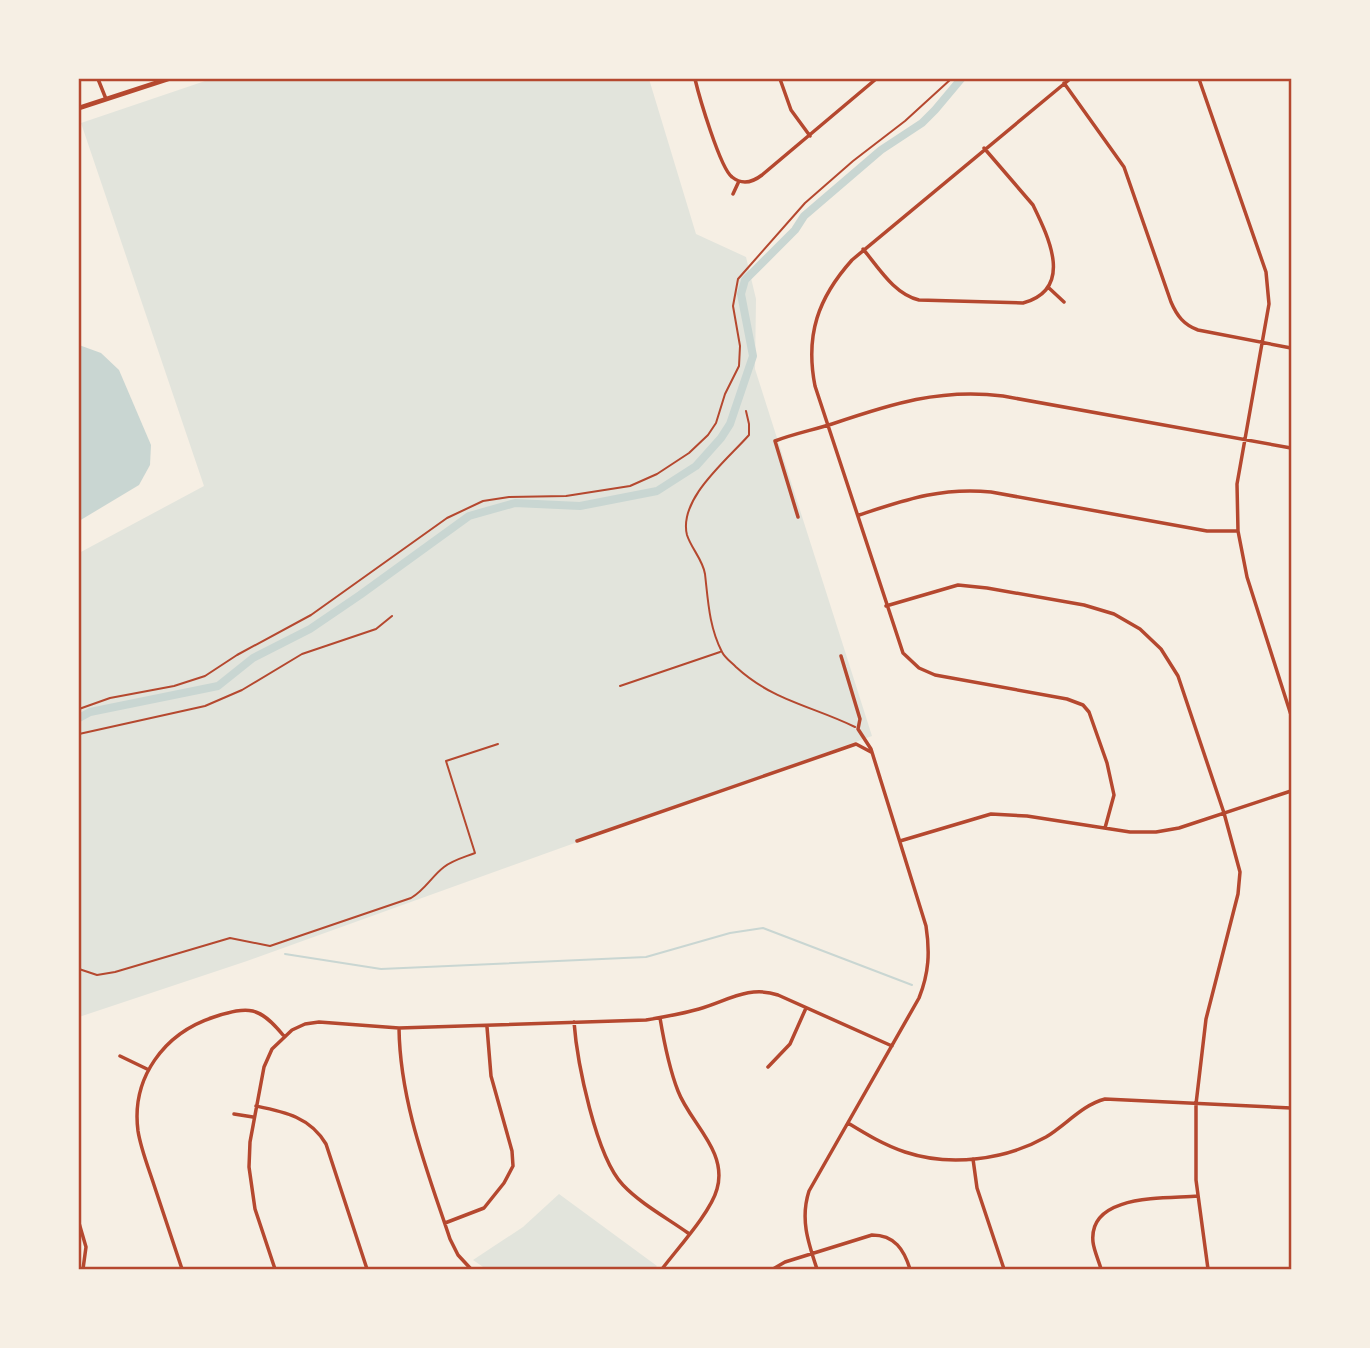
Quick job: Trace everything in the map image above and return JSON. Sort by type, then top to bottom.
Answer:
[{"type":"main road","points":[[79,108],[169,79]]},
{"type":"street","points":[[98,79],[106,100]]},
{"type":"street","points":[[695,79],[724,166],[730,176],[739,181],[757,180],[874,79]]},
{"type":"street","points":[[780,79],[790,110],[810,136]]},
{"type":"street","points":[[1070,79],[863,249],[829,289],[815,323],[813,374],[903,653],[923,671],[935,675],[1067,699],[1083,705],[1092,717],[1113,781],[1114,802],[1105,828]]},
{"type":"street","points":[[1199,79],[1266,272],[1269,304],[1237,484],[1238,531],[1247,578],[1291,715]]},
{"type":"street","points":[[1065,83],[1131,181],[1178,317],[1193,328],[1291,348]]},
{"type":"street","points":[[863,249],[896,288],[907,297],[919,300],[1023,303],[1049,288],[1055,264],[1033,205],[985,148]]},
{"type":"street","points":[[733,194],[739,181]]},
{"type":"street","points":[[1049,288],[1064,302]]},
{"type":"street","points":[[798,517],[775,441],[920,397],[964,393],[1003,396],[1291,448]]},
{"type":"street","points":[[858,516],[921,496],[962,490],[990,492],[1207,531],[1238,531]]},
{"type":"street","points":[[886,606],[947,587],[964,585],[1084,605],[1125,619],[1155,642],[1178,676],[1239,864],[1239,887],[1206,1019],[1196,1104],[1198,1196],[1208,1269]]},
{"type":"street","points":[[817,1269],[805,1224],[807,1198],[813,1182],[925,984],[929,948],[926,926],[900,841],[871,752],[858,729],[860,719],[841,656]]},
{"type":"street","points":[[577,841],[856,744],[871,752]]},
{"type":"street","points":[[900,841],[991,814],[1156,832],[1179,828],[1291,790]]},
{"type":"street","points":[[275,1269],[250,1186],[250,1142],[253,1117],[269,1054],[284,1036],[298,1027],[319,1022],[399,1028],[660,1018],[759,990],[778,995],[892,1046]]},
{"type":"street","points":[[768,1067],[790,1044],[806,1008]]},
{"type":"street","points":[[182,1269],[139,1136],[137,1101],[147,1069],[164,1047],[184,1030],[237,1010],[247,1009],[260,1013],[284,1036]]},
{"type":"street","points":[[660,1018],[665,1049],[678,1093],[710,1145],[718,1165],[719,1180],[715,1196],[662,1269]]},
{"type":"street","points":[[574,1022],[579,1068],[610,1166],[629,1190],[688,1233]]},
{"type":"street","points":[[444,1223],[488,1205],[504,1184],[513,1166],[512,1150],[491,1076],[487,1026]]},
{"type":"street","points":[[399,1028],[402,1075],[408,1104],[444,1223],[454,1249],[471,1269]]},
{"type":"street","points":[[120,1056],[147,1069]]},
{"type":"street","points":[[847,1122],[876,1140],[904,1152],[933,1158],[973,1159],[1001,1154],[1040,1140],[1099,1101],[1110,1099],[1291,1108]]},
{"type":"street","points":[[256,1106],[291,1114],[304,1120],[321,1135],[367,1269]]},
{"type":"street","points":[[234,1114],[253,1117]]},
{"type":"street","points":[[973,1159],[977,1188],[1004,1269]]},
{"type":"street","points":[[1101,1269],[1093,1242],[1093,1232],[1104,1212],[1120,1204],[1198,1196]]},
{"type":"street","points":[[79,1223],[86,1247],[83,1269]]},
{"type":"street","points":[[773,1269],[785,1262],[860,1237],[879,1235],[893,1240],[901,1248],[910,1269]]},
{"type":"path","points":[[79,709],[110,698],[174,686],[205,676],[237,655],[321,609],[447,519],[483,501],[509,497],[566,496],[631,486],[657,474],[689,453],[716,423],[725,394],[739,366],[740,346],[733,306],[738,279],[805,203],[905,121],[951,79]]},
{"type":"path","points":[[746,411],[750,424],[749,435],[697,492],[688,508],[685,521],[692,548],[705,570],[707,607],[721,651],[743,673],[784,699],[828,714],[858,729]]},
{"type":"path","points":[[79,734],[205,706],[242,690],[308,652],[376,629],[392,616]]},
{"type":"path","points":[[620,686],[721,651]]},
{"type":"path","points":[[79,969],[97,975],[115,972],[230,939],[270,946],[420,893],[443,868],[475,853],[446,761],[498,744]]},
{"type":"shaded area","points":[[211,79],[649,79],[696,234],[746,257],[756,299],[755,369],[872,736],[247,961],[79,1017],[79,553],[204,486],[81,123]]},
{"type":"shaded area","points":[[79,345],[101,353],[119,370],[151,445],[150,465],[139,485],[79,521]]},
{"type":"shaded area","points":[[559,1194],[657,1266],[654,1269],[486,1269],[473,1260],[523,1227]]},
{"type":"waterway","points":[[79,718],[90,712],[218,686],[253,658],[310,629],[469,516],[515,503],[580,506],[657,491],[696,466],[730,424],[753,356],[741,294],[745,280],[795,230],[804,216],[881,150],[922,123],[961,79]]},
{"type":"waterway","points":[[285,954],[381,969],[646,957],[730,933],[763,928],[912,985]]}]
